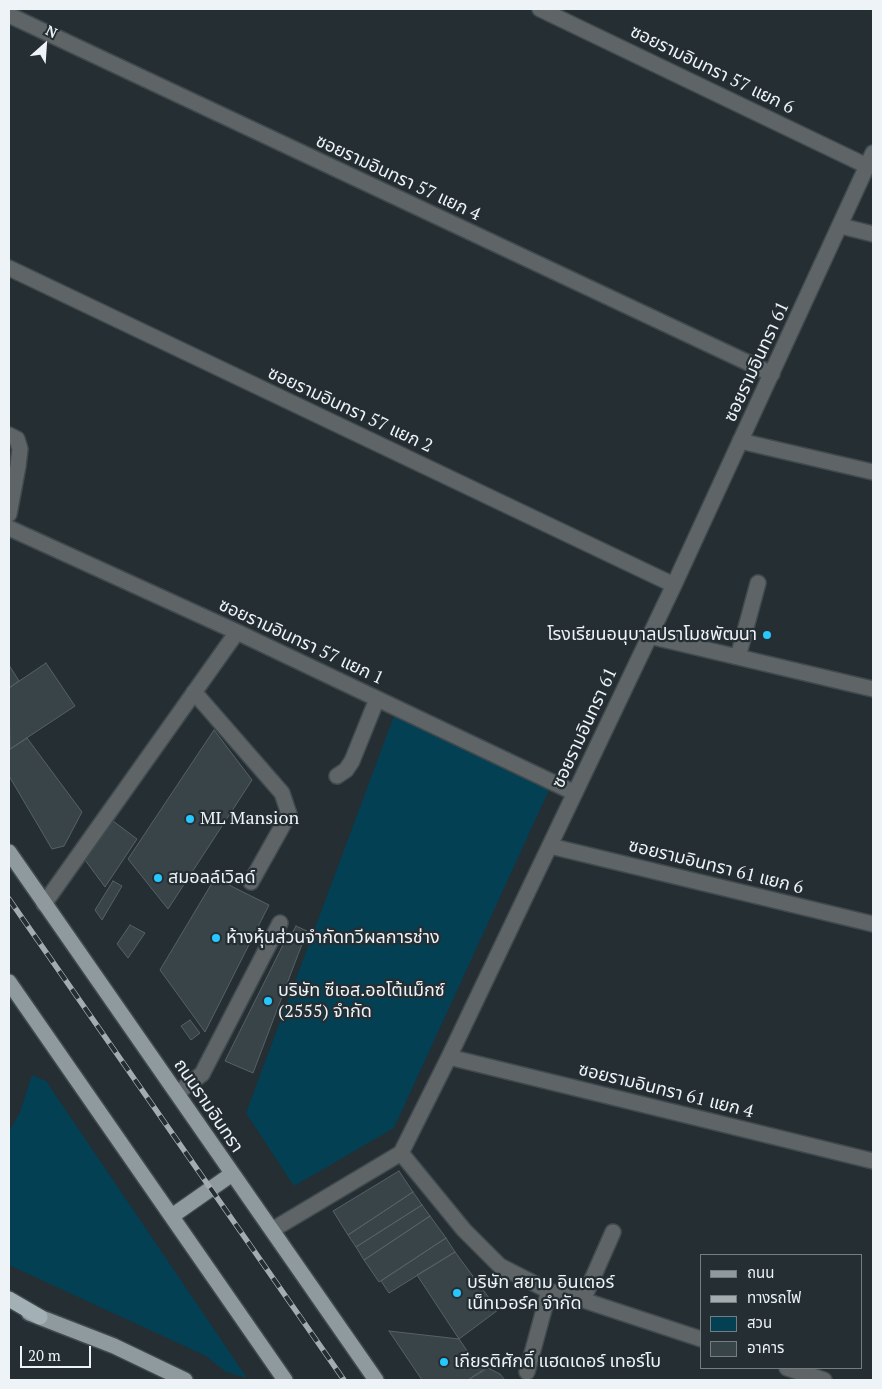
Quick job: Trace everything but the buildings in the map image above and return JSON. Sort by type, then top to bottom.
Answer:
[{"type":"highway","points":[[9,1299],[40,1317]]},
{"type":"main road","name":"ถนนรามอินทรา","points":[[9,852],[376,1380]]},
{"type":"main road","points":[[9,982],[285,1380]]},
{"type":"main road","points":[[172,1216],[232,1174]]},
{"type":"main road","points":[[9,1306],[114,1346],[185,1380]]},
{"type":"street","name":"ซอยรามอินทรา 57 แยก 6","points":[[540,9],[870,160]]},
{"type":"street","name":"ซอยรามอินทรา 57 แยก 4","points":[[9,15],[772,374]]},
{"type":"street","name":"ซอยรามอินทรา 61","points":[[401,1153],[449,1057],[674,585],[870,160]]},
{"type":"street","points":[[841,226],[873,234]]},
{"type":"street","name":"ซอยรามอินทรา 57 แยก 2","points":[[9,268],[674,585]]},
{"type":"street","points":[[9,435],[17,439],[20,449],[9,514]]},
{"type":"street","points":[[740,441],[873,472]]},
{"type":"street","name":"ซอยรามอินทรา 57 แยก 1","points":[[9,528],[237,632],[575,793]]},
{"type":"street","points":[[738,657],[758,583]]},
{"type":"street","points":[[44,904],[237,632]]},
{"type":"street","points":[[649,636],[873,689]]},
{"type":"street","points":[[194,692],[282,793],[289,814],[251,882]]},
{"type":"street","points":[[337,776],[346,770],[352,761],[377,699]]},
{"type":"street","name":"ซอยรามอินทรา 61 แยก 6","points":[[550,846],[873,924]]},
{"type":"street","points":[[177,1093],[202,1074],[280,923]]},
{"type":"street","name":"ซอยรามอินทรา 61 แยก 4","points":[[449,1057],[873,1160]]},
{"type":"street","points":[[272,1230],[401,1153],[464,1230],[500,1266],[549,1291],[584,1300],[700,1339]]},
{"type":"street","points":[[584,1300],[613,1232]]},
{"type":"street","points":[[526,1372],[549,1291]]},
{"type":"street","points":[[790,1369],[824,1380]]},
{"type":"green space","points":[[394,716],[549,790],[394,1128],[294,1186],[246,1113]]},
{"type":"green space","points":[[32,1075],[46,1081],[247,1378],[226,1372],[206,1356],[9,1265],[9,1132],[20,1112]]},
{"type":"railway","points":[[9,899],[344,1380]]},
{"type":"place","name":"โรงเรียนอนุบาลปราโมชพัฒนา","points":[[767,635]]},
{"type":"place","name":"ML Mansion","points":[[190,819]]},
{"type":"place","name":"สมอลล์เวิลด์","points":[[158,878]]},
{"type":"place","name":"ห้างหุ้นส่วนจำกัดทวีผลการช่าง","points":[[216,938]]},
{"type":"place","name":"บริษัท ซีเอส.ออโต้แม็กซ์ (2555) จำกัด","points":[[268,1001]]},
{"type":"place","name":"บริษัท สยาม อินเตอร์ เน็ทเวอร์ค จำกัด","points":[[457,1293]]},
{"type":"place","name":"เกียรติศักดิ์ แฮดเดอร์ เทอร์โบ","points":[[444,1362]]}]
